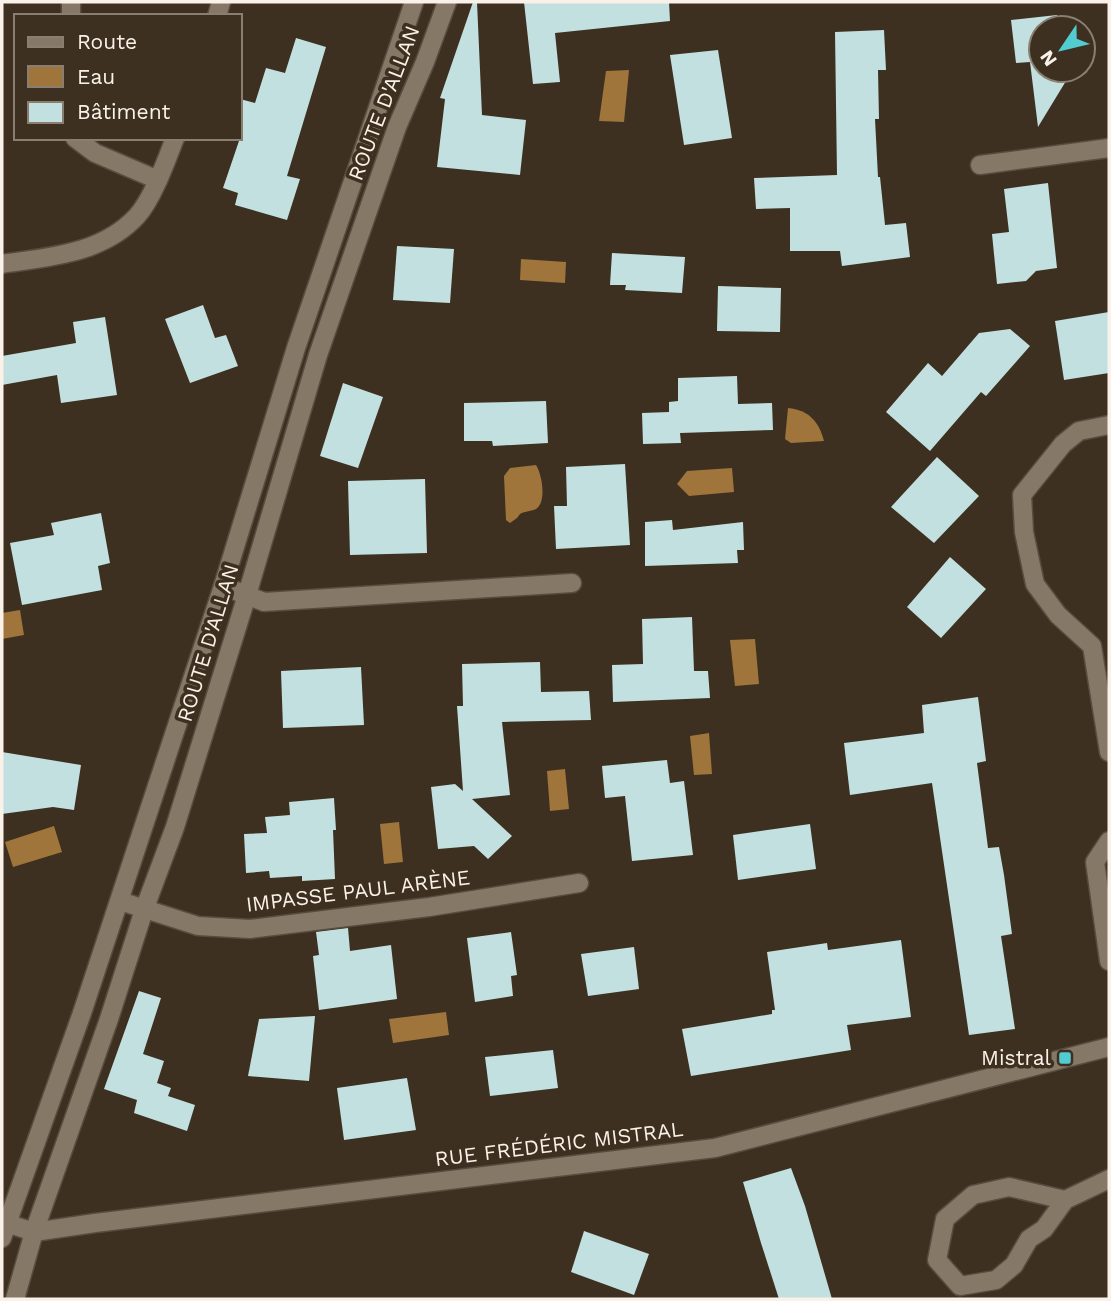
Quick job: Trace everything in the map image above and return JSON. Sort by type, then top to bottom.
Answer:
[{"type":"street","name":"ROUTE D'ALLAN","points":[[4,1230],[120,901],[223,586],[296,348],[414,2]]},
{"type":"street","name":"ROUTE D'ALLAN","points":[[15,1299],[34,1232],[175,827],[318,355],[397,127],[447,2]]},
{"type":"street","points":[[78,140],[95,153],[158,180]]},
{"type":"street","points":[[2,264],[72,254],[106,239],[137,216],[158,180],[174,140]]},
{"type":"street","points":[[980,165],[1109,148]]},
{"type":"street","points":[[1109,425],[1079,430],[1056,452],[1022,495],[1024,532],[1035,584],[1058,615],[1091,646],[1109,752]]},
{"type":"street","points":[[223,586],[264,602],[572,583]]},
{"type":"street","points":[[1109,841],[1095,862],[1109,961]]},
{"type":"street","name":"IMPASSE PAUL ARÈNE","points":[[120,901],[198,926],[250,929],[429,907],[579,883]]},
{"type":"street","name":"RUE FRÉDÉRIC MISTRAL","points":[[4,1230],[34,1232],[715,1148],[1109,1047]]},
{"type":"street","points":[[1065,1200],[1009,1187],[973,1195],[944,1219],[937,1260],[960,1286],[996,1280],[1014,1265],[1029,1239],[1044,1229],[1065,1200],[1109,1180]]},
{"type":"water","points":[[629,70],[624,122],[599,121],[606,71]]},
{"type":"water","points":[[521,259],[566,262],[565,283],[520,280]]},
{"type":"water","points":[[788,408],[802,411],[812,418],[824,441],[791,443],[785,439]]},
{"type":"water","points":[[536,465],[542,488],[539,505],[536,509],[520,514],[510,523],[506,520],[504,476],[510,468]]},
{"type":"water","points":[[732,468],[734,492],[689,496],[677,484],[687,471]]},
{"type":"water","points":[[20,610],[24,635],[2,639],[2,613]]},
{"type":"water","points":[[755,639],[759,684],[735,686],[730,640]]},
{"type":"water","points":[[709,733],[712,774],[694,775],[690,736]]},
{"type":"water","points":[[565,769],[569,809],[550,811],[547,771]]},
{"type":"water","points":[[399,822],[403,862],[384,864],[380,824]]},
{"type":"water","points":[[54,826],[62,852],[13,867],[5,842]]},
{"type":"water","points":[[446,1012],[449,1035],[393,1043],[389,1019]]},
{"type":"building","points":[[473,2],[477,2],[482,115],[526,120],[520,175],[437,167],[445,99],[440,98]]},
{"type":"building","points":[[524,2],[669,2],[670,21],[555,33],[560,82],[533,84]]},
{"type":"building","points":[[1027,18],[1027,62],[1016,63],[1011,20]]},
{"type":"building","points":[[884,30],[886,70],[878,70],[879,119],[875,119],[878,177],[885,225],[906,223],[910,257],[842,266],[840,251],[790,251],[790,208],[756,209],[754,178],[837,175],[835,32]]},
{"type":"building","points":[[296,38],[326,47],[287,176],[300,179],[287,220],[235,205],[238,193],[223,188],[239,140],[242,140],[242,100],[255,103],[266,68],[285,73]]},
{"type":"building","points":[[718,50],[732,138],[684,145],[670,55]]},
{"type":"building","points":[[1033,84],[1064,84],[1038,127]]},
{"type":"building","points":[[1048,183],[1057,268],[1036,271],[1026,281],[997,284],[992,234],[1009,232],[1004,189]]},
{"type":"building","points":[[397,246],[454,249],[450,303],[393,300]]},
{"type":"building","points":[[612,253],[685,257],[682,293],[625,290],[626,285],[610,285]]},
{"type":"building","points":[[718,286],[781,288],[780,332],[717,331]]},
{"type":"building","points":[[203,305],[215,338],[226,335],[238,366],[190,383],[165,319]]},
{"type":"building","points":[[1109,312],[1109,373],[1064,380],[1055,321]]},
{"type":"building","points":[[105,317],[117,395],[61,403],[57,375],[2,385],[2,356],[76,343],[73,322]]},
{"type":"building","points":[[1010,329],[1030,346],[986,396],[981,392],[930,451],[886,412],[928,363],[942,376],[979,333]]},
{"type":"building","points":[[737,376],[738,404],[772,403],[773,430],[680,433],[681,443],[643,444],[642,413],[669,412],[669,402],[678,401],[678,378]]},
{"type":"building","points":[[343,383],[383,397],[358,468],[320,456]]},
{"type":"building","points":[[546,401],[548,443],[493,446],[492,441],[464,441],[464,403]]},
{"type":"building","points":[[937,457],[979,496],[934,543],[891,507]]},
{"type":"building","points":[[625,464],[630,545],[556,549],[554,506],[567,506],[566,467]]},
{"type":"building","points":[[425,479],[427,553],[350,555],[348,481]]},
{"type":"building","points":[[101,513],[110,563],[98,566],[102,590],[22,605],[10,543],[54,535],[51,523]]},
{"type":"building","points":[[672,520],[673,530],[743,522],[744,550],[737,550],[738,563],[645,566],[645,522]]},
{"type":"building","points":[[950,557],[986,589],[941,638],[907,607]]},
{"type":"building","points":[[692,617],[694,671],[708,671],[710,698],[613,702],[612,665],[643,664],[642,619]]},
{"type":"building","points":[[540,662],[541,692],[589,691],[591,720],[502,722],[510,795],[472,799],[512,836],[488,859],[474,846],[438,849],[431,787],[455,784],[463,791],[457,706],[463,706],[462,664]]},
{"type":"building","points":[[361,667],[364,725],[283,728],[281,671]]},
{"type":"building","points":[[978,697],[986,761],[977,763],[988,848],[999,847],[1004,875],[1012,934],[1001,936],[1015,1029],[969,1035],[932,783],[850,795],[844,743],[924,733],[922,705]]},
{"type":"building","points":[[2,752],[81,765],[74,810],[53,807],[2,814]]},
{"type":"building","points":[[667,760],[670,783],[684,781],[693,855],[632,861],[625,796],[605,798],[602,766]]},
{"type":"building","points":[[334,798],[335,879],[302,881],[302,876],[270,878],[269,871],[246,873],[244,834],[267,833],[265,817],[290,815],[289,802]]},
{"type":"building","points":[[810,824],[816,869],[738,880],[733,835]]},
{"type":"building","points":[[348,928],[350,951],[391,945],[397,999],[319,1010],[313,956],[319,955],[316,932]]},
{"type":"building","points":[[511,932],[517,975],[511,976],[513,996],[475,1002],[467,938]]},
{"type":"building","points":[[901,940],[911,1017],[847,1025],[851,1050],[691,1076],[682,1029],[772,1014],[772,1010],[775,1010],[767,952],[827,943],[828,950]]},
{"type":"building","points":[[634,947],[639,989],[588,996],[581,954]]},
{"type":"building","points":[[139,991],[161,998],[143,1054],[164,1061],[157,1083],[171,1088],[168,1096],[195,1105],[187,1131],[134,1113],[137,1100],[104,1089]]},
{"type":"building","points":[[315,1016],[309,1081],[248,1076],[259,1019]]},
{"type":"building","points":[[553,1050],[558,1088],[490,1096],[485,1057]]},
{"type":"building","points":[[407,1078],[416,1130],[344,1140],[337,1088]]},
{"type":"building","points":[[791,1168],[832,1299],[779,1299],[761,1243],[743,1182]]},
{"type":"building","points":[[584,1231],[649,1254],[634,1295],[571,1272]]},
{"type":"place","name":"Mistral","points":[[1065,1058]]}]
